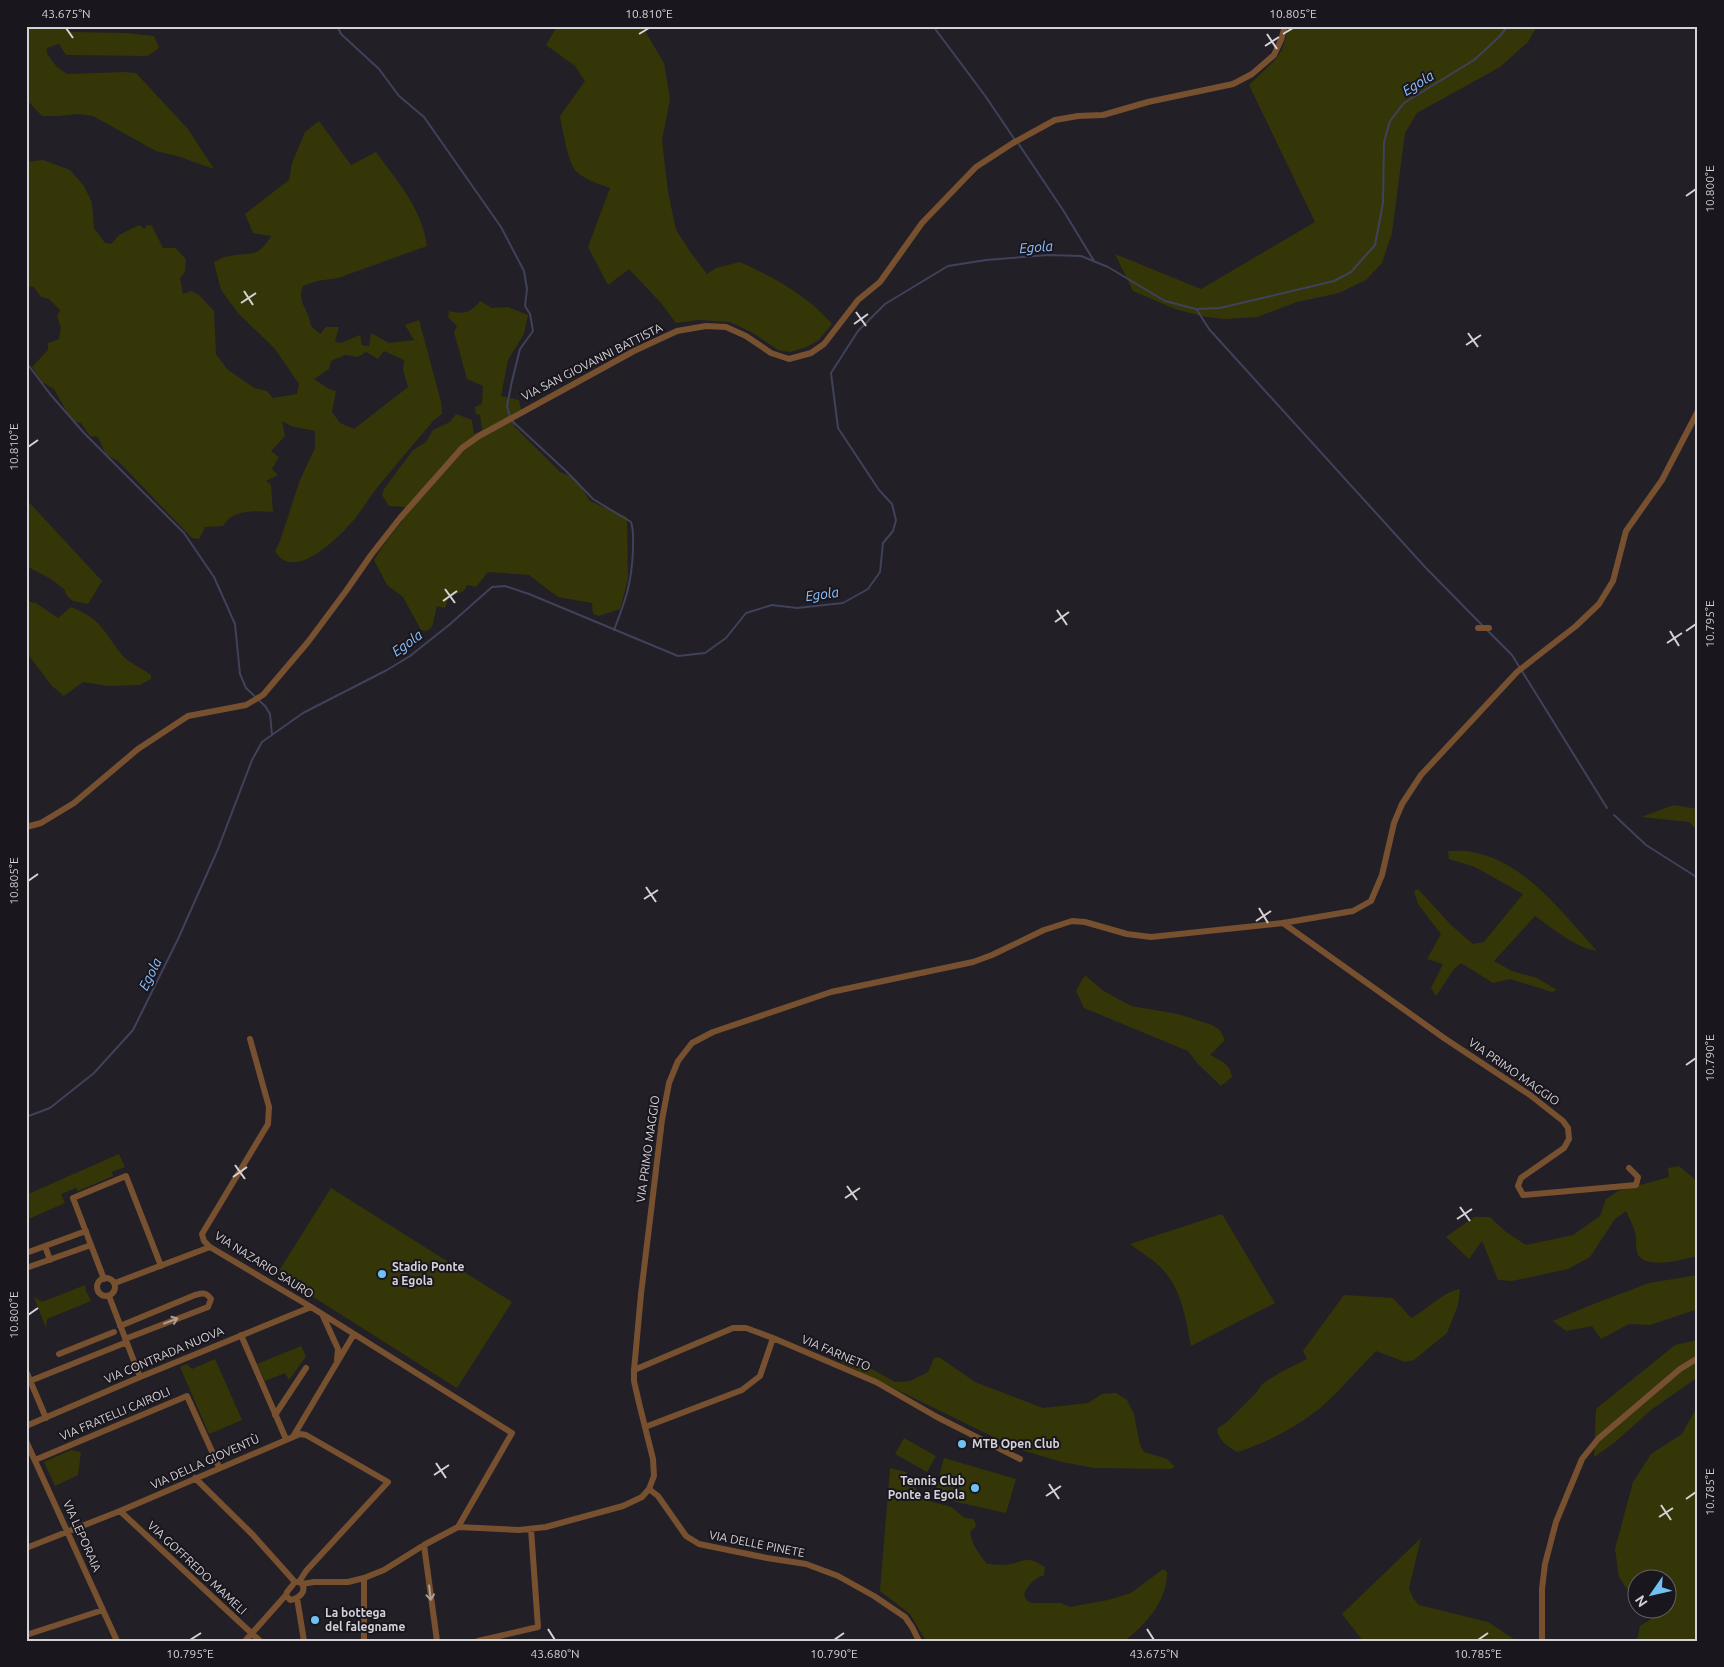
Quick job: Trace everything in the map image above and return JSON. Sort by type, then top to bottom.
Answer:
[{"type":"street","name":"VIA SAN GIOVANNI BATTISTA","points":[[26,827],[41,823],[74,803],[138,749],[188,716],[246,704],[261,696],[308,642],[394,525],[471,441],[513,416],[634,351],[677,332],[706,326],[726,328],[746,336],[770,353],[788,359],[811,353],[824,344],[858,300],[880,282],[912,236],[939,204],[976,167],[1013,143],[1055,120],[1078,116],[1103,115],[1148,102],[1233,84],[1252,74],[1274,56],[1285,26]]},
{"type":"street","name":"VIA PRIMO MAGGIO","points":[[649,1489],[654,1469],[634,1381],[634,1370],[664,1101],[669,1082],[678,1061],[688,1047],[696,1040],[713,1032],[831,992],[986,958],[1044,930],[1069,921],[1085,922],[1127,934],[1150,938],[1283,923],[1353,911],[1371,900],[1382,875],[1394,823],[1412,787],[1438,756],[1522,667],[1576,626],[1599,604],[1613,581],[1626,531],[1662,480],[1698,411]]},
{"type":"street","points":[[1478,628],[1489,628]]},
{"type":"street","name":"VIA PRIMO MAGGIO","points":[[1283,923],[1444,1038],[1530,1095],[1563,1121],[1568,1128],[1569,1139],[1564,1148],[1521,1178],[1518,1186],[1523,1196],[1636,1185],[1638,1177],[1629,1168]]},
{"type":"street","name":"VIA NAZARIO SAURO","points":[[250,1039],[268,1107],[268,1124],[202,1234],[204,1241],[210,1247],[311,1307],[512,1433],[458,1527]]},
{"type":"street","points":[[104,1279],[73,1198],[126,1176],[161,1266]]},
{"type":"street","points":[[26,1253],[86,1231]]},
{"type":"street","points":[[26,1268],[91,1245]]},
{"type":"street","points":[[45,1246],[50,1260]]},
{"type":"street","points":[[115,1283],[210,1247]]},
{"type":"street","points":[[109,1296],[102,1295],[98,1289],[99,1282],[104,1279],[110,1279],[115,1283]]},
{"type":"street","points":[[109,1296],[115,1290],[115,1283]]},
{"type":"street","points":[[30,1380],[88,1358],[208,1306],[211,1299],[208,1294],[203,1292],[120,1326]]},
{"type":"street","points":[[109,1296],[140,1377]]},
{"type":"street","name":"VIA CONTRADA NUOVA","points":[[26,1426],[311,1307]]},
{"type":"street","points":[[323,1315],[338,1349],[337,1363]]},
{"type":"street","name":"VIA FARNETO","points":[[634,1370],[733,1328],[746,1328],[876,1382],[937,1418],[1020,1459]]},
{"type":"street","points":[[59,1354],[114,1332]]},
{"type":"street","points":[[294,1435],[354,1334]]},
{"type":"street","points":[[241,1335],[286,1439]]},
{"type":"street","points":[[645,1427],[742,1390],[760,1376],[773,1338]]},
{"type":"street","points":[[82,1345],[88,1358]]},
{"type":"street","points":[[1542,1641],[1542,1589],[1545,1564],[1556,1522],[1582,1459],[1598,1439],[1680,1369],[1698,1358]]},
{"type":"street","points":[[275,1415],[306,1368]]},
{"type":"street","points":[[26,1371],[46,1418]]},
{"type":"street","name":"VIA FRATELLI CAIROLI","points":[[35,1460],[187,1396],[219,1467]]},
{"type":"street","points":[[294,1435],[306,1435],[388,1482],[306,1571],[300,1584]]},
{"type":"street","name":"VIA DELLA GIOVENTÙ","points":[[26,1548],[120,1511],[294,1435]]},
{"type":"street","name":"VIA LEPORAIA","points":[[26,1441],[117,1641]]},
{"type":"street","points":[[195,1478],[300,1584],[303,1592],[297,1598],[288,1598],[270,1613],[245,1641]]},
{"type":"street","points":[[288,1598],[286,1592],[300,1584],[348,1582],[384,1570],[424,1545],[458,1527],[500,1529],[531,1528],[560,1524],[622,1506],[642,1497],[649,1489]]},
{"type":"street","name":"VIA DELLE PINETE","points":[[649,1489],[658,1496],[686,1536],[691,1540],[699,1544],[806,1564],[838,1576],[874,1596],[905,1617],[919,1641]]},
{"type":"street","name":"VIA GOFFREDO MAMELI","points":[[120,1511],[260,1641]]},
{"type":"street","points":[[478,1641],[538,1627],[531,1528]]},
{"type":"street","points":[[424,1545],[437,1641]]},
{"type":"street","points":[[364,1578],[364,1641]]},
{"type":"street","points":[[297,1598],[304,1641]]},
{"type":"street","points":[[26,1635],[103,1610]]},
{"type":"shaded area","points":[[26,26],[59,26],[71,32],[126,33],[154,36],[159,48],[148,56],[66,55],[59,44],[47,48],[47,54],[57,67],[67,74],[136,73],[188,129],[214,169],[156,151],[93,116],[77,114],[42,116],[26,99],[28,90],[26,83]]},
{"type":"shaded area","points":[[557,26],[642,26],[664,63],[670,99],[662,140],[668,192],[676,230],[707,274],[716,268],[740,262],[790,288],[812,304],[832,324],[818,341],[790,352],[778,350],[753,333],[730,322],[698,320],[676,323],[661,303],[629,269],[608,285],[588,247],[610,188],[582,176],[572,166],[560,116],[585,81],[575,66],[546,45]]},
{"type":"shaded area","points":[[1289,26],[1537,26],[1528,42],[1500,67],[1417,113],[1405,133],[1392,233],[1382,263],[1366,280],[1339,293],[1297,302],[1257,317],[1225,319],[1206,317],[1175,309],[1133,291],[1115,254],[1201,289],[1315,222],[1249,85],[1274,61],[1282,50]]},
{"type":"shaded area","points":[[319,121],[351,165],[376,152],[400,184],[414,207],[420,219],[427,246],[338,278],[317,281],[303,286],[301,297],[311,326],[320,334],[326,327],[339,327],[335,342],[341,343],[360,335],[362,345],[369,346],[371,333],[389,343],[414,340],[405,325],[419,320],[441,402],[442,414],[434,420],[374,492],[355,518],[336,538],[315,555],[293,562],[283,560],[275,551],[300,480],[315,448],[315,431],[291,426],[282,421],[285,436],[271,451],[279,457],[272,469],[278,475],[266,481],[271,485],[273,512],[245,512],[238,514],[227,520],[223,526],[205,527],[199,539],[192,538],[118,461],[106,455],[98,437],[90,436],[81,423],[72,421],[54,389],[42,382],[32,367],[48,350],[48,343],[59,339],[61,328],[57,316],[60,310],[49,299],[41,297],[34,287],[26,286],[26,162],[43,160],[70,170],[84,186],[92,203],[94,228],[105,243],[111,244],[119,235],[139,225],[145,229],[146,225],[152,226],[163,248],[175,248],[186,259],[185,272],[180,278],[183,294],[191,291],[199,295],[214,311],[216,354],[227,369],[254,388],[267,391],[273,398],[297,394],[299,384],[275,349],[238,313],[221,290],[214,262],[233,255],[251,254],[266,244],[271,236],[253,233],[245,214],[289,180],[292,163],[305,132]],"holes":[[[384,351],[404,360],[403,370],[408,387],[354,429],[340,423],[332,412],[336,391],[329,389],[314,379],[329,369],[331,361],[345,355],[358,357],[366,352],[378,359]]]},
{"type":"shaded area","points":[[480,301],[492,308],[508,307],[528,315],[524,334],[508,360],[501,396],[519,400],[522,414],[515,419],[514,426],[560,472],[575,478],[590,501],[627,517],[628,579],[620,609],[599,616],[593,614],[592,603],[558,597],[529,575],[488,572],[476,587],[467,585],[464,591],[449,597],[445,608],[437,606],[432,627],[427,631],[421,630],[403,597],[387,585],[374,560],[402,521],[405,507],[389,506],[382,495],[384,489],[413,450],[426,442],[433,430],[450,422],[456,414],[472,420],[474,434],[482,430],[480,415],[476,414],[475,407],[482,404],[483,386],[467,379],[454,332],[457,326],[448,317],[449,311],[459,313],[470,311]]},
{"type":"shaded area","points":[[26,499],[102,581],[88,604],[73,601],[67,596],[64,589],[51,579],[26,566]]},
{"type":"shaded area","points":[[26,601],[36,603],[58,618],[71,607],[82,612],[101,627],[122,655],[151,675],[151,679],[140,685],[108,686],[83,682],[64,696],[52,686],[26,652]]},
{"type":"shaded area","points":[[1674,805],[1698,809],[1698,831],[1689,822],[1641,817]]},
{"type":"shaded area","points":[[1448,851],[1472,852],[1491,857],[1509,866],[1542,891],[1597,951],[1572,942],[1535,916],[1494,961],[1512,971],[1537,978],[1557,990],[1552,992],[1510,979],[1493,983],[1461,963],[1454,969],[1436,996],[1431,988],[1443,964],[1427,959],[1441,934],[1418,904],[1414,891],[1418,889],[1452,926],[1473,944],[1484,942],[1523,894],[1475,867],[1449,859]]},
{"type":"shaded area","points":[[1086,976],[1102,990],[1131,1006],[1178,1014],[1212,1025],[1220,1030],[1225,1040],[1210,1055],[1227,1065],[1232,1077],[1221,1086],[1198,1064],[1188,1051],[1084,1008],[1076,991]]},
{"type":"shaded area","points":[[119,1154],[125,1167],[112,1172],[113,1176],[78,1191],[76,1188],[61,1194],[65,1203],[26,1220],[26,1195]]},
{"type":"shaded area","points":[[1679,1166],[1698,1182],[1698,1256],[1658,1263],[1643,1259],[1637,1253],[1635,1232],[1626,1211],[1615,1219],[1590,1257],[1568,1269],[1512,1281],[1498,1280],[1482,1241],[1469,1259],[1446,1237],[1474,1217],[1490,1217],[1506,1232],[1526,1245],[1573,1235],[1600,1216],[1606,1199],[1618,1191],[1669,1177],[1668,1168]]},
{"type":"shaded area","points":[[331,1188],[512,1302],[457,1388],[277,1274]]},
{"type":"shaded area","points":[[1222,1214],[1275,1303],[1191,1346],[1182,1306],[1170,1279],[1156,1263],[1130,1244]]},
{"type":"shaded area","points":[[1698,1275],[1698,1309],[1650,1325],[1629,1324],[1601,1339],[1592,1326],[1566,1331],[1553,1321],[1649,1283]]},
{"type":"shaded area","points":[[85,1285],[91,1301],[47,1319],[46,1328],[34,1297],[42,1302]]},
{"type":"shaded area","points":[[1460,1289],[1458,1305],[1447,1333],[1414,1360],[1405,1362],[1376,1351],[1319,1409],[1280,1434],[1237,1452],[1220,1437],[1217,1429],[1228,1421],[1257,1392],[1262,1384],[1307,1359],[1303,1351],[1344,1295],[1393,1298],[1411,1318],[1448,1293]]},
{"type":"shaded area","points":[[1698,1340],[1698,1377],[1651,1410],[1614,1443],[1594,1457],[1596,1409],[1675,1345]]},
{"type":"shaded area","points":[[301,1346],[306,1356],[289,1380],[285,1373],[265,1381],[257,1364]]},
{"type":"shaded area","points":[[939,1357],[975,1382],[1043,1408],[1088,1403],[1102,1394],[1116,1393],[1127,1400],[1134,1414],[1140,1445],[1144,1452],[1167,1459],[1175,1467],[1171,1469],[1094,1468],[1062,1462],[1018,1449],[840,1362],[842,1358],[861,1363],[895,1382],[910,1381],[928,1372],[934,1358]]},
{"type":"shaded area","points":[[215,1359],[242,1420],[209,1434],[180,1367],[187,1364],[192,1369]]},
{"type":"shaded area","points":[[1698,1405],[1698,1641],[1637,1641],[1640,1626],[1649,1620],[1676,1620],[1676,1570],[1626,1570],[1626,1588],[1619,1577],[1615,1549],[1633,1482],[1651,1454],[1682,1434]]},
{"type":"shaded area","points":[[904,1438],[936,1456],[927,1472],[895,1454]]},
{"type":"shaded area","points":[[71,1450],[81,1452],[78,1475],[55,1486],[44,1462]]},
{"type":"shaded area","name":"Tennis Club Ponte a Egola","points":[[944,1458],[1016,1479],[1006,1513],[934,1497]]},
{"type":"shaded area","points":[[890,1468],[906,1472],[922,1499],[951,1507],[965,1518],[974,1519],[976,1526],[970,1532],[972,1541],[987,1564],[1003,1565],[1028,1560],[1045,1567],[1044,1575],[1032,1582],[1024,1594],[1026,1600],[1032,1603],[1061,1603],[1070,1607],[1108,1600],[1131,1593],[1163,1569],[1167,1572],[1166,1583],[1160,1602],[1141,1627],[1125,1641],[926,1641],[910,1614],[880,1591]]},
{"type":"shaded area","points":[[1421,1538],[1409,1588],[1413,1598],[1419,1605],[1488,1622],[1517,1641],[1363,1641],[1342,1614]]},
{"type":"waterway","points":[[337,26],[341,34],[379,69],[399,96],[424,117],[501,227],[524,271],[527,289],[525,306],[530,314],[533,331],[520,349],[507,406],[511,420],[593,499],[631,522],[633,538],[630,581],[614,630]]},
{"type":"waterway","points":[[933,26],[986,97],[1015,140]]},
{"type":"waterway","name":"Egola","points":[[26,1117],[50,1108],[94,1073],[133,1030],[178,939],[218,849],[252,760],[262,742],[303,713],[387,670],[410,656],[492,587],[505,586],[529,594],[678,656],[705,653],[726,638],[746,613],[772,605],[797,608],[843,603],[868,589],[880,572],[883,543],[893,531],[896,520],[892,504],[879,490],[838,428],[831,373],[858,331],[885,304],[948,266],[986,260],[1048,255],[1081,256],[1108,267],[1165,301],[1196,309],[1220,308],[1334,281],[1351,272],[1375,245],[1383,203],[1384,142],[1390,121],[1404,103],[1474,60],[1508,26]]},
{"type":"waterway","points":[[1018,143],[1063,210],[1094,261]]},
{"type":"waterway","points":[[1197,310],[1209,329],[1425,567],[1482,625]]},
{"type":"waterway","points":[[26,362],[50,394],[84,433],[184,533],[214,577],[235,624],[240,674],[246,688],[265,706],[270,714],[272,735]]},
{"type":"waterway","points":[[1487,630],[1512,655],[1607,808]]},
{"type":"waterway","points":[[1614,815],[1646,845],[1698,878]]},
{"type":"place","name":"Stadio Ponte a Egola","points":[[382,1274]]},
{"type":"place","name":"MTB Open Club","points":[[962,1444]]},
{"type":"place","name":"Tennis Club Ponte a Egola","points":[[975,1488]]},
{"type":"place","name":"La bottega del falegname","points":[[315,1620]]}]
